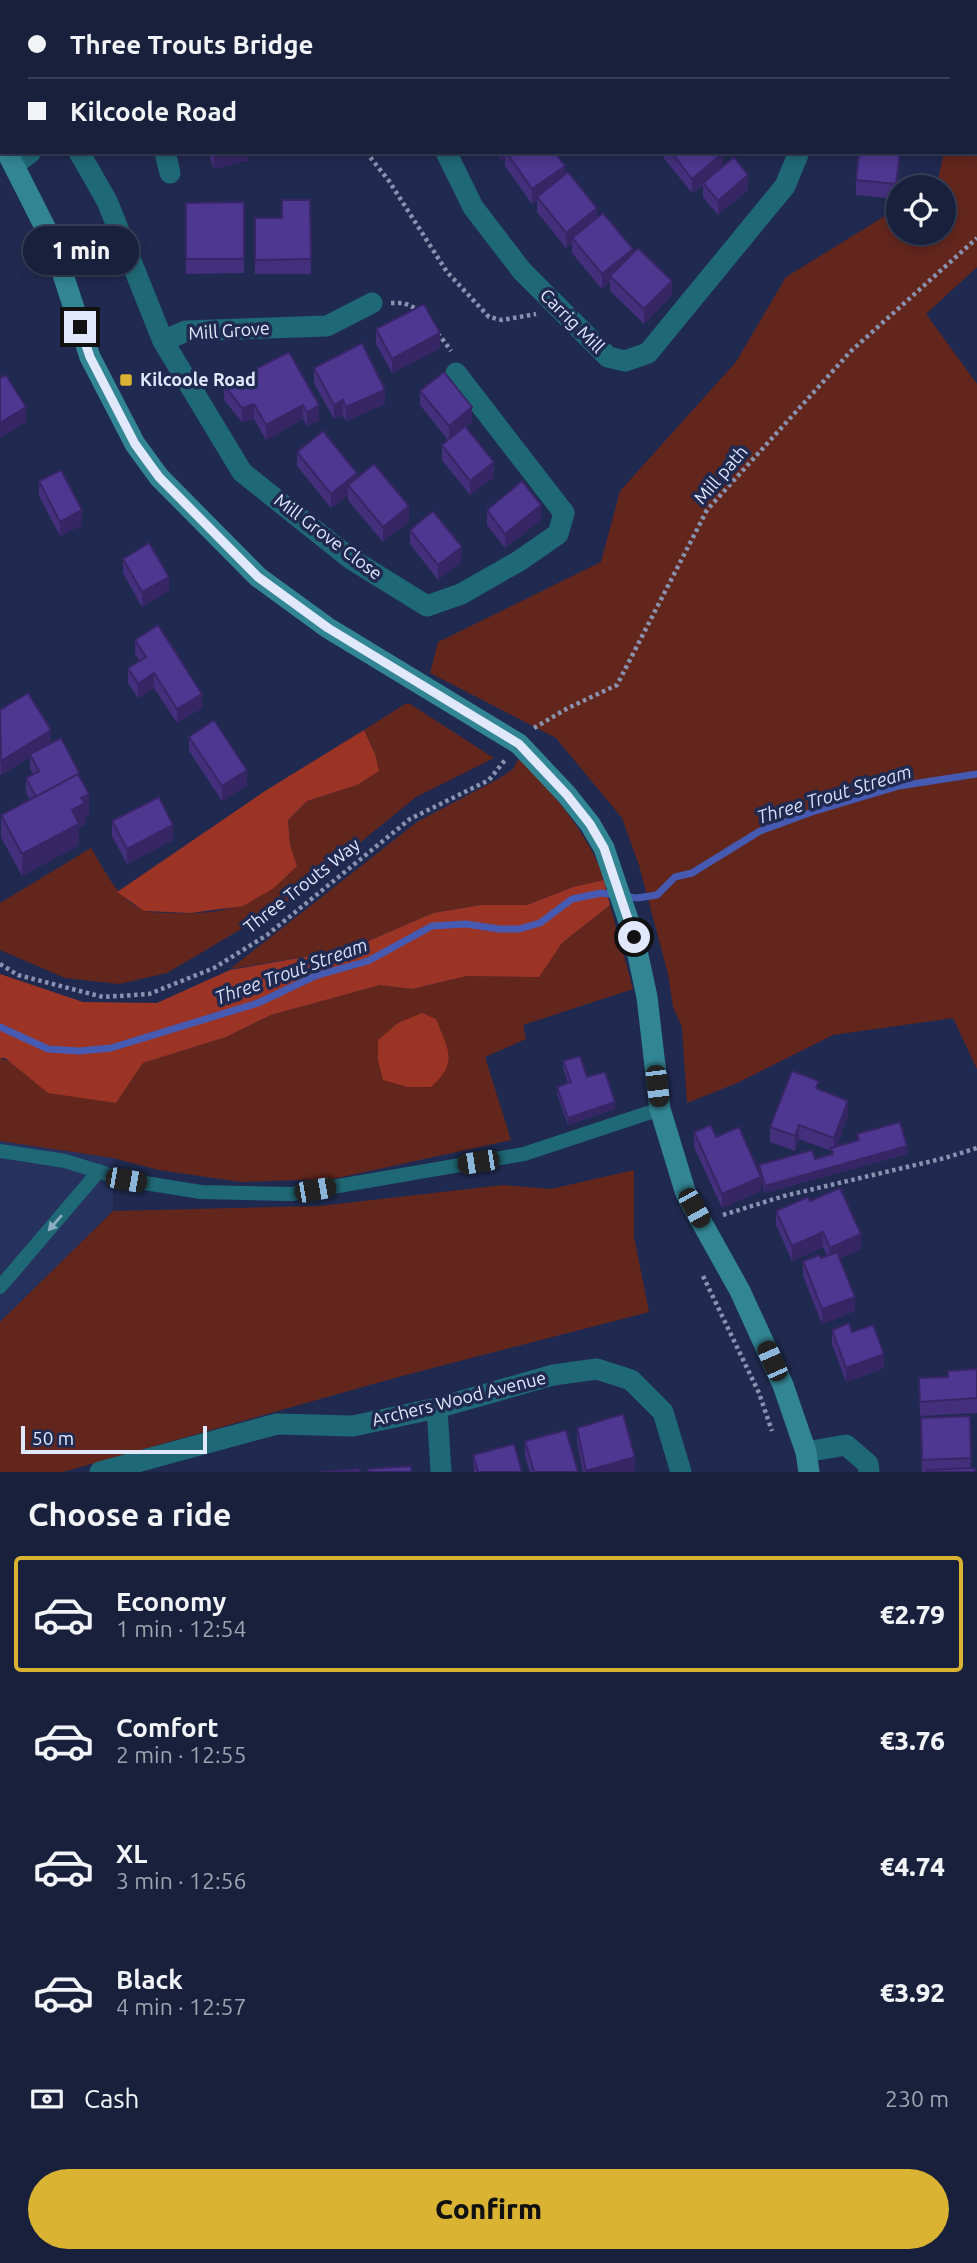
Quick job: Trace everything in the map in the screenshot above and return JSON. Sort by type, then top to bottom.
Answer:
[{"type":"main road","points":[[18,156],[52,241],[90,357],[135,444],[159,477],[258,577],[328,628],[519,744],[590,824],[604,848],[634,937],[646,997],[660,1109],[686,1194],[740,1291],[783,1385],[808,1462]]},
{"type":"street","name":"Mill Grove","points":[[80,154],[107,201],[163,341],[186,331],[327,326],[372,303]]},
{"type":"street","name":"Carrig Mill","points":[[447,154],[473,206],[522,271],[608,357],[625,361],[648,353],[785,186],[794,154]]},
{"type":"street","name":"Mill Grove Close","points":[[163,341],[242,472],[351,559],[427,606],[461,594],[519,561],[558,534],[564,513],[456,373]]},
{"type":"street","name":"Archers Wood Avenue","points":[[100,1472],[163,1463],[277,1424],[353,1426],[437,1408],[552,1375],[597,1369],[631,1380],[663,1412],[681,1472]]},
{"type":"street","points":[[437,1408],[441,1472]]},
{"type":"street","points":[[808,1462],[846,1446],[868,1464],[869,1472]]},
{"type":"lane","points":[[0,1151],[65,1161],[126,1180],[201,1192],[292,1194],[524,1154],[660,1109]]},
{"type":"lane","points":[[0,1287],[99,1171]]},
{"type":"path","points":[[368,154],[389,181],[447,272],[489,317],[502,320],[530,316],[557,306]]},
{"type":"path","name":"Mill path","points":[[519,744],[537,724],[617,685],[707,510],[851,351],[977,238]]},
{"type":"path","points":[[372,303],[404,303],[416,307],[427,317]]},
{"type":"path","points":[[435,328],[451,351],[456,373]]},
{"type":"path","name":"Three Trouts Way","points":[[0,964],[18,975],[103,997],[149,994],[214,968],[267,935],[410,819],[489,780],[519,744]]},
{"type":"path","points":[[702,1222],[784,1196],[977,1148]]},
{"type":"path","points":[[700,1270],[759,1392],[776,1444]]},
{"type":"shaded area","points":[[944,154],[977,154],[977,267],[926,314],[977,384],[977,1069],[953,1018],[833,1035],[737,1083],[687,1103],[682,1027],[673,1007],[668,974],[639,865],[622,818],[556,738],[430,673],[438,642],[601,562],[620,491],[736,362],[786,277],[886,215],[886,245],[956,245],[956,175],[939,175]]},
{"type":"shaded area","points":[[405,704],[410,704],[494,758],[416,797],[287,902],[167,973],[119,984],[65,978],[0,950],[0,903],[91,848],[119,891],[134,905],[146,911],[212,912],[256,898],[297,866],[290,844],[288,820],[307,801],[357,785],[375,754],[364,730]]},
{"type":"shaded area","points":[[364,730],[379,771],[357,785],[307,801],[288,820],[290,844],[297,866],[274,888],[243,906],[191,913],[144,911],[117,892],[265,791]]},
{"type":"shaded area","points":[[518,759],[543,783],[568,815],[591,849],[604,880],[573,887],[527,905],[481,905],[433,913],[350,949],[230,969],[417,822],[500,778],[513,769]]},
{"type":"shaded area","points":[[604,880],[610,905],[562,943],[539,977],[467,976],[412,989],[380,985],[271,1015],[226,1037],[143,1063],[116,1103],[48,1093],[5,1058],[0,1058],[0,974],[83,1002],[157,1003],[230,970],[350,949],[433,913],[481,905],[527,905],[573,887]]},
{"type":"shaded area","points":[[610,905],[633,989],[523,1025],[526,1039],[485,1057],[511,1140],[333,1179],[241,1182],[159,1170],[113,1158],[0,1141],[0,1058],[116,1103],[143,1063],[226,1037],[271,1015],[380,985],[412,989],[467,976],[539,976],[562,943]]},
{"type":"shaded area","points":[[422,1013],[436,1019],[447,1048],[448,1063],[445,1070],[431,1087],[408,1087],[383,1080],[378,1060],[378,1040],[398,1023]]},
{"type":"shaded area","points":[[0,1141],[113,1158],[113,1211],[0,1322]]},
{"type":"shaded area","points":[[634,1170],[634,1237],[649,1312],[398,1377],[63,1472],[0,1472],[0,1322],[113,1211],[320,1206],[503,1185],[551,1189]]},
{"type":"building","points":[[507,154],[556,154],[565,166],[532,189]]},
{"type":"building","points":[[673,154],[722,154],[692,179]]},
{"type":"building","points":[[859,154],[900,154],[897,175],[886,175],[886,183],[856,180]]},
{"type":"building","points":[[734,157],[748,175],[718,201],[703,183]]},
{"type":"building","points":[[568,172],[597,208],[566,233],[537,197]]},
{"type":"building","points":[[282,200],[310,200],[311,259],[255,260],[255,218],[282,218]]},
{"type":"building","points":[[244,202],[244,259],[186,259],[186,203]]},
{"type":"building","points":[[603,213],[633,249],[602,274],[572,238]]},
{"type":"building","points":[[638,248],[672,281],[644,309],[610,276]]},
{"type":"building","points":[[424,304],[440,333],[392,359],[376,329]]},
{"type":"building","points":[[362,343],[385,390],[346,407],[343,400],[334,405],[314,368]]},
{"type":"building","points":[[289,352],[319,405],[307,412],[303,405],[266,425],[254,404],[242,408],[224,385]]},
{"type":"building","points":[[444,372],[472,407],[449,426],[420,391]]},
{"type":"building","points":[[6,375],[26,407],[0,423],[0,378]]},
{"type":"building","points":[[465,426],[494,462],[470,481],[442,445]]},
{"type":"building","points":[[323,431],[357,473],[331,494],[297,452]]},
{"type":"building","points":[[374,464],[409,506],[383,527],[348,485]]},
{"type":"building","points":[[61,470],[82,510],[60,522],[39,481]]},
{"type":"building","points":[[522,481],[541,505],[505,534],[487,510]]},
{"type":"building","points":[[433,511],[462,547],[438,565],[410,530]]},
{"type":"building","points":[[149,543],[169,577],[142,592],[123,559]]},
{"type":"building","points":[[158,625],[202,694],[177,709],[154,673],[138,684],[128,668],[146,657],[135,640]]},
{"type":"building","points":[[28,693],[51,730],[1,761],[0,710]]},
{"type":"building","points":[[214,720],[247,770],[222,786],[189,737]]},
{"type":"building","points":[[61,738],[80,774],[36,797],[26,778],[39,771],[30,754]]},
{"type":"building","points":[[78,774],[89,794],[81,798],[85,803],[72,810],[79,824],[22,854],[1,815]]},
{"type":"building","points":[[159,797],[173,825],[127,849],[112,821]]},
{"type":"building","points":[[580,1056],[587,1077],[605,1072],[615,1102],[568,1118],[557,1087],[571,1082],[563,1061]]},
{"type":"building","points":[[792,1071],[819,1081],[816,1088],[848,1101],[834,1138],[799,1125],[795,1136],[770,1127]]},
{"type":"building","points":[[900,1122],[907,1146],[765,1186],[759,1165],[812,1150],[815,1159],[833,1154],[831,1148],[859,1140],[857,1134]]},
{"type":"building","points":[[711,1125],[716,1137],[739,1127],[761,1177],[722,1194],[694,1132]]},
{"type":"building","points":[[840,1188],[861,1234],[830,1248],[823,1232],[792,1246],[776,1211],[808,1197],[810,1201]]},
{"type":"building","points":[[837,1252],[855,1297],[822,1309],[803,1261]]},
{"type":"building","points":[[849,1323],[852,1332],[873,1325],[884,1354],[846,1368],[832,1330]]},
{"type":"building","points":[[977,1369],[977,1398],[920,1402],[919,1378],[948,1377],[948,1371]]},
{"type":"building","points":[[623,1414],[635,1457],[586,1471],[577,1428]]},
{"type":"building","points":[[970,1416],[971,1458],[922,1460],[921,1418]]},
{"type":"building","points":[[566,1430],[578,1472],[534,1472],[525,1441]]},
{"type":"building","points":[[514,1444],[522,1472],[478,1472],[473,1455]]},
{"type":"building","points":[[411,1466],[411,1472],[368,1472],[368,1469]]},
{"type":"building","points":[[975,1468],[975,1472],[926,1472],[926,1470]]},
{"type":"building","points":[[359,1469],[359,1472],[319,1472]]},
{"type":"waterway","name":"Three Trout Stream","points":[[0,1027],[48,1049],[79,1051],[111,1048],[258,1003],[315,976],[368,961],[432,926],[466,924],[519,929],[540,923],[572,899],[601,893],[637,898],[657,895],[675,877],[692,873],[760,831],[899,786],[977,774]]},
{"type":"place","name":"Kilcoole Road","points":[[126,380]]},
{"type":"route","points":[[80,327],[90,357],[135,444],[159,477],[258,577],[328,628],[519,744],[567,795],[590,824],[604,848],[634,937]]}]
